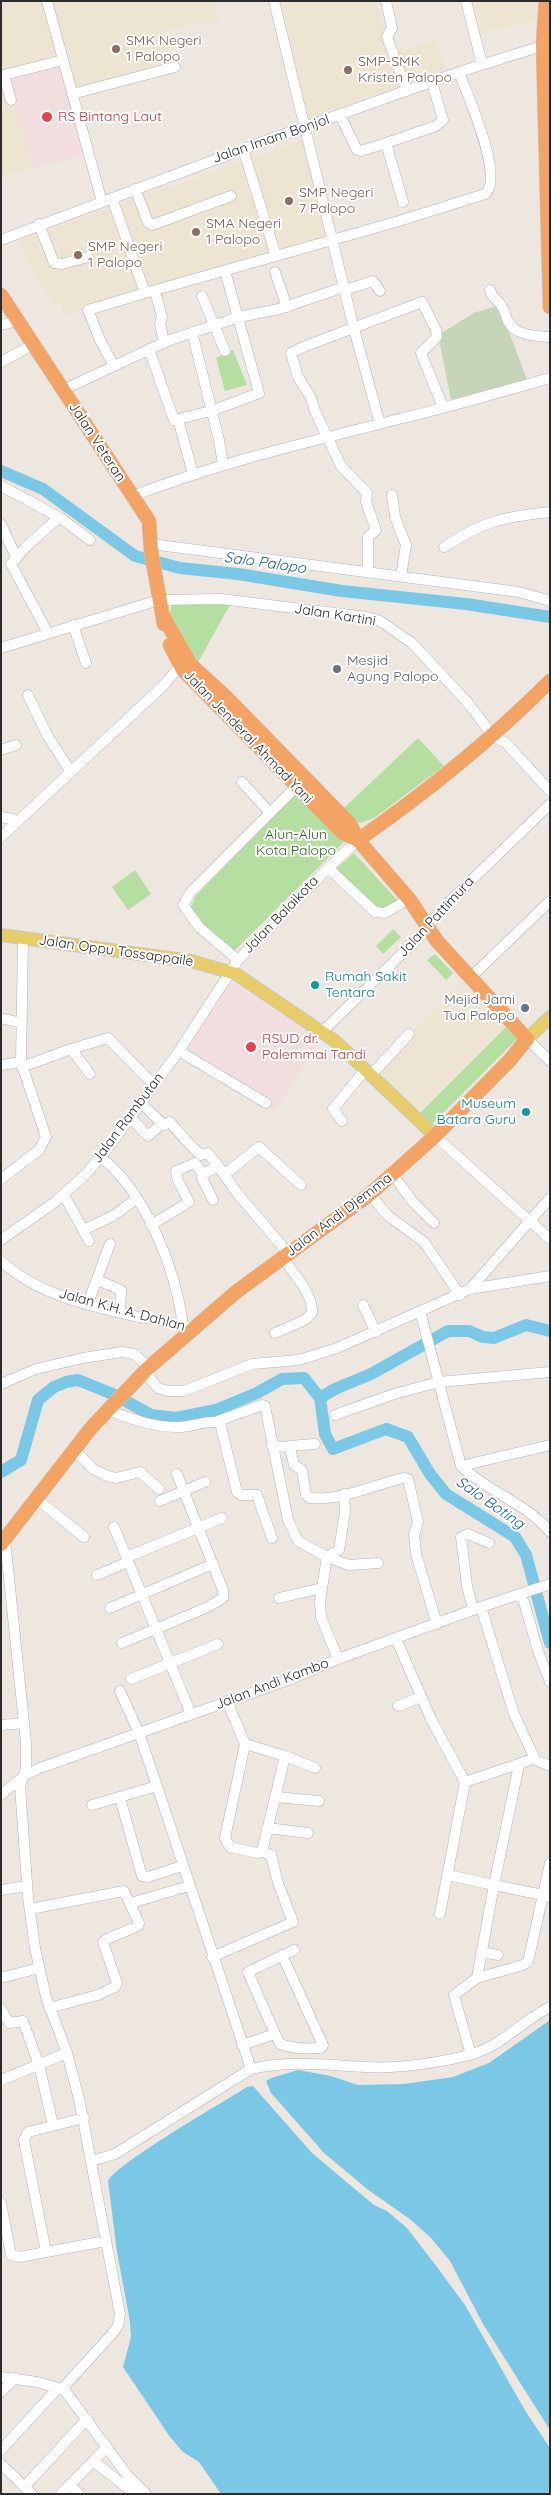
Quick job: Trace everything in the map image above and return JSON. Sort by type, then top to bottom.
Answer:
[{"type":"highway","points":[[546,1],[550,307]]},
{"type":"highway","name":"Jalan Veteran","points":[[1,295],[149,521],[159,600]]},
{"type":"highway","name":"Jalan Jenderal Ahmad Yani","points":[[159,600],[170,646],[180,666],[221,701]]},
{"type":"highway","name":"Jalan Jenderal Ahmad Yani","points":[[162,616],[191,665],[221,701],[282,764],[350,824],[358,840],[409,899],[437,941],[527,1039]]},
{"type":"highway","points":[[358,840],[430,788],[494,736],[550,681]]},
{"type":"highway","name":"Jalan Jenderal Ahmad Yani","points":[[282,764],[297,786],[343,833],[358,840]]},
{"type":"highway","name":"Jalan Andi Djemma","points":[[110,1406],[187,1327],[370,1194],[393,1175],[435,1136],[510,1060],[527,1039]]},
{"type":"highway","points":[[3,1542],[110,1406]]},
{"type":"main road","name":"Jalan Oppu Tossappaile","points":[[1,935],[191,961],[245,978],[323,1031],[435,1136]]},
{"type":"main road","name":"Jalan Andi Djemma","points":[[527,1039],[550,1017]]},
{"type":"street","points":[[47,1],[72,94],[107,200],[162,318],[160,323],[164,343]]},
{"type":"street","points":[[274,1],[354,329],[380,424]]},
{"type":"street","points":[[386,1],[392,28],[387,37],[407,91]]},
{"type":"street","points":[[466,1],[482,64]]},
{"type":"street","name":"Jalan Imam Bonjol","points":[[1,240],[39,224],[243,149],[482,64],[547,44]]},
{"type":"street","points":[[10,100],[3,76],[63,60]]},
{"type":"street","points":[[72,94],[175,67]]},
{"type":"street","points":[[114,366],[100,340],[88,310],[399,221],[488,191],[491,184],[491,164],[459,72]]},
{"type":"street","points":[[340,115],[356,150],[361,151],[436,126],[443,120],[443,116],[432,82]]},
{"type":"street","points":[[386,143],[403,202]]},
{"type":"street","points":[[243,149],[276,256]]},
{"type":"street","points":[[135,189],[148,222],[152,225],[232,196]]},
{"type":"street","points":[[39,224],[54,263],[62,264],[88,257]]},
{"type":"street","points":[[149,349],[174,420],[211,411],[260,392],[225,271]]},
{"type":"street","points":[[275,272],[286,307]]},
{"type":"street","points":[[63,390],[149,349],[192,332],[239,317],[286,307],[373,281],[380,291]]},
{"type":"street","points":[[490,290],[493,299],[502,306],[508,322],[515,329],[528,334],[550,337]]},
{"type":"street","points":[[202,296],[225,351]]},
{"type":"street","points":[[368,572],[368,538],[376,530],[366,502],[368,495],[363,486],[344,470],[315,411],[311,398],[298,377],[291,354],[303,347],[422,302],[437,334],[435,340],[421,353],[443,407]]},
{"type":"street","points":[[1,326],[18,321]]},
{"type":"street","points":[[192,332],[223,465]]},
{"type":"street","points":[[1,362],[32,344]]},
{"type":"street","points":[[133,496],[223,465],[550,378]]},
{"type":"street","points":[[178,419],[193,474]]},
{"type":"street","points":[[1,486],[58,517],[90,540]]},
{"type":"street","points":[[392,495],[395,517],[406,545],[401,576]]},
{"type":"street","points":[[444,547],[469,531],[502,518],[550,512]]},
{"type":"street","points":[[9,562],[58,517]]},
{"type":"street","points":[[1,524],[9,562],[48,633]]},
{"type":"street","points":[[151,548],[401,576],[519,592],[550,601]]},
{"type":"street","name":"Jalan Kartini","points":[[1,648],[159,600],[221,599],[367,617],[380,621],[412,643],[468,703],[494,736],[506,743],[550,791]]},
{"type":"street","points":[[73,625],[86,664]]},
{"type":"street","points":[[1,838],[164,685],[180,666]]},
{"type":"street","points":[[28,695],[46,735],[71,772]]},
{"type":"street","points":[[1,750],[16,745]]},
{"type":"street","points":[[242,782],[270,813]]},
{"type":"street","points":[[238,960],[200,928],[185,911],[183,905],[190,893],[297,786]]},
{"type":"street","name":"Jalan Pattimura","points":[[323,1031],[414,942],[427,924],[550,804]]},
{"type":"street","points":[[1,817],[18,820]]},
{"type":"street","name":"Jalan Balaikota","points":[[230,972],[238,960],[358,840]]},
{"type":"street","points":[[328,868],[375,912],[385,913],[409,899]]},
{"type":"street","points":[[470,978],[550,901]]},
{"type":"street","points":[[1,1179],[39,1150],[46,1138],[21,1064],[23,938]]},
{"type":"street","name":"Jalan Rambutan","points":[[1,1240],[64,1195],[100,1157],[179,1051],[230,972]]},
{"type":"street","points":[[1,1018],[22,1023]]},
{"type":"street","points":[[342,1121],[333,1109],[408,1034]]},
{"type":"street","points":[[1,1065],[21,1064],[108,1038],[153,1084]]},
{"type":"street","name":"Jalan Jenderal Ahmad Yani","points":[[527,1039],[550,1061]]},
{"type":"street","points":[[71,1049],[90,1074]]},
{"type":"street","points":[[179,1051],[266,1102]]},
{"type":"street","points":[[140,1103],[162,1124]]},
{"type":"street","points":[[130,1117],[148,1136],[162,1124],[170,1122],[181,1136],[189,1141],[201,1155],[208,1153],[285,1255],[313,1307],[312,1313],[305,1320],[275,1333]]},
{"type":"street","points":[[435,1136],[550,1239]]},
{"type":"street","points":[[224,1175],[259,1147],[301,1185]]},
{"type":"street","points":[[100,1157],[112,1168],[136,1200],[151,1225],[172,1273],[187,1327]]},
{"type":"street","points":[[151,1225],[188,1203],[176,1171],[195,1163],[203,1174],[204,1184],[213,1200]]},
{"type":"street","points":[[203,1174],[218,1166]]},
{"type":"street","points":[[393,1175],[413,1202],[434,1223]]},
{"type":"street","points":[[370,1194],[387,1215],[426,1244],[460,1295]]},
{"type":"street","points":[[64,1195],[85,1229],[90,1241]]},
{"type":"street","points":[[1,1384],[36,1369],[115,1352],[134,1354],[144,1363],[135,1380],[151,1380],[158,1388],[168,1391],[184,1391],[252,1364],[306,1358],[376,1332],[470,1289],[550,1198]]},
{"type":"street","points":[[85,1229],[113,1216],[136,1200]]},
{"type":"street","points":[[88,1303],[110,1244]]},
{"type":"street","name":"Jalan K.H. A. Dahlan","points":[[1,1261],[34,1285],[120,1312],[187,1327]]},
{"type":"street","points":[[470,1289],[550,1276]]},
{"type":"street","points":[[97,1280],[121,1290],[120,1312]]},
{"type":"street","points":[[363,1305],[376,1332]]},
{"type":"street","points":[[420,1311],[461,1466],[548,1527]]},
{"type":"street","points":[[335,1415],[394,1394],[439,1382],[550,1372]]},
{"type":"street","points":[[110,1406],[142,1423],[156,1426],[191,1426],[218,1421],[264,1405],[286,1512],[295,1536],[301,1544],[349,1565],[378,1563]]},
{"type":"street","points":[[218,1421],[223,1427],[238,1492],[241,1495],[257,1495],[272,1538]]},
{"type":"street","points":[[272,1446],[315,1444]]},
{"type":"street","points":[[461,1466],[550,1445]]},
{"type":"street","points":[[289,1446],[295,1467],[303,1472],[308,1497],[328,1498],[387,1482],[408,1479],[418,1522],[414,1542],[423,1583],[437,1624]]},
{"type":"street","points":[[75,1450],[88,1464],[102,1474],[116,1478],[140,1472],[159,1489]]},
{"type":"street","points":[[122,1644],[208,1607],[223,1598],[213,1564],[177,1474]]},
{"type":"street","points":[[160,1501],[205,1482]]},
{"type":"street","points":[[327,1557],[339,1550],[345,1512],[344,1494]]},
{"type":"street","points":[[37,1499],[84,1537]]},
{"type":"street","points":[[97,1575],[222,1518]]},
{"type":"street","points":[[114,1527],[191,1714]]},
{"type":"street","points":[[489,1543],[468,1534],[461,1537],[467,1586],[477,1608],[514,1714],[535,1759],[550,1766]]},
{"type":"street","points":[[1,2450],[111,2335],[120,2320],[84,2118],[67,2053],[50,2008],[39,1968],[30,1909],[20,1786],[25,1775],[27,1760],[3,1542]]},
{"type":"street","points":[[327,1557],[322,1588],[321,1617],[338,1659]]},
{"type":"street","points":[[110,1608],[213,1564]]},
{"type":"street","name":"Jalan Andi Kambo","points":[[1,1795],[25,1775],[291,1679],[338,1659],[477,1608],[548,1584]]},
{"type":"street","points":[[279,1598],[322,1588]]},
{"type":"street","points":[[520,1594],[538,1652],[550,1682]]},
{"type":"street","points":[[396,1639],[421,1697],[457,1771],[465,1782],[440,1914]]},
{"type":"street","points":[[131,1679],[218,1644]]},
{"type":"street","points":[[120,1691],[139,1733],[249,2066]]},
{"type":"street","points":[[398,1706],[421,1697]]},
{"type":"street","points":[[212,1958],[294,1922],[280,1890],[271,1855],[262,1852],[257,1854],[230,1847],[226,1841],[245,1744],[227,1701]]},
{"type":"street","points":[[1,1725],[24,1723]]},
{"type":"street","points":[[245,1744],[285,1756],[315,1768]]},
{"type":"street","points":[[262,1852],[285,1756]]},
{"type":"street","points":[[465,1782],[535,1759]]},
{"type":"street","points":[[477,1978],[519,1765]]},
{"type":"street","points":[[92,1805],[157,1786]]},
{"type":"street","points":[[276,1797],[319,1802]]},
{"type":"street","points":[[120,1798],[142,1876],[148,1877],[182,1866]]},
{"type":"street","points":[[267,1828],[308,1833]]},
{"type":"street","points":[[471,2054],[454,1995],[477,1978],[528,1962],[546,1896],[550,1863]]},
{"type":"street","points":[[448,1876],[546,1896]]},
{"type":"street","points":[[1,1890],[27,1886]]},
{"type":"street","points":[[131,1903],[189,1886]]},
{"type":"street","points":[[30,1909],[124,1891],[131,1903],[138,1926],[103,1942],[116,1987],[98,1995],[50,2008]]},
{"type":"street","points":[[282,1955],[323,2045],[321,2048],[287,2047],[280,2044],[247,1974],[250,1970],[282,1955],[294,1950]]},
{"type":"street","points":[[481,1952],[498,1955]]},
{"type":"street","points":[[1,1978],[39,1968]]},
{"type":"street","points":[[92,2161],[115,2154],[249,2066],[300,2063],[383,2066],[471,2054],[496,2044],[550,2007]]},
{"type":"street","points":[[1,2009],[9,2023],[23,2021],[39,2065],[53,2125]]},
{"type":"street","points":[[242,2045],[275,2034]]},
{"type":"street","points":[[1,2080],[67,2053]]},
{"type":"street","points":[[46,2252],[24,2137],[28,2132],[84,2118]]},
{"type":"street","points":[[1,2203],[5,2249],[14,2257],[106,2241]]},
{"type":"street","points":[[1,2377],[64,2386],[127,2475],[146,2494]]},
{"type":"street","points":[[1,2392],[15,2378]]},
{"type":"street","points":[[1,2464],[29,2490],[87,2419]]},
{"type":"street","points":[[61,2494],[107,2447]]},
{"type":"street","points":[[93,2461],[135,2494]]},
{"type":"street","points":[[70,2485],[79,2494]]},
{"type":"shaded area","points":[[1,1],[42,1],[58,57],[1,73]]},
{"type":"shaded area","name":"SMK Negeri 1 Palopo","points":[[49,1],[214,1],[220,21],[165,31],[175,67],[75,91]]},
{"type":"shaded area","name":"SMP-SMK Kristen Palopo","points":[[281,1],[384,1],[376,3],[393,54],[435,40],[445,70],[309,118]]},
{"type":"shaded area","points":[[467,1],[537,1],[538,22],[474,35]]},
{"type":"shaded area","name":"RS Bintang Laut","points":[[59,64],[85,155],[34,169],[8,78]]},
{"type":"shaded area","points":[[8,78],[34,169],[1,177],[1,80]]},
{"type":"shaded area","points":[[303,140],[328,240],[143,290],[64,315],[60,303],[54,306],[17,241]]},
{"type":"shaded area","name":"RSUD dr. Palemmai Tandi","points":[[230,981],[322,1038],[275,1111],[179,1055]]},
{"type":"shaded area","points":[[462,981],[507,1026],[419,1114],[372,1071]]},
{"type":"green space","points":[[499,305],[527,380],[451,400],[439,339],[440,334],[474,313]]},
{"type":"green space","points":[[233,350],[247,385],[225,391],[216,358]]},
{"type":"green space","points":[[231,603],[197,664],[169,616],[172,604]]},
{"type":"green space","points":[[418,738],[444,766],[374,818],[360,823],[354,820],[344,808]]},
{"type":"green space","name":"Alun-Alun Kota Palopo","points":[[296,793],[344,842],[234,951],[189,912],[195,897]]},
{"type":"green space","points":[[354,853],[398,901],[389,909],[373,909],[336,869]]},
{"type":"green space","points":[[135,870],[151,894],[128,910],[112,887]]},
{"type":"green space","points":[[393,929],[401,937],[383,954],[376,946]]},
{"type":"green space","points":[[435,954],[453,973],[446,980],[427,960]]},
{"type":"green space","points":[[507,1026],[518,1038],[431,1125],[419,1114]]},
{"type":"water","points":[[550,2020],[550,2430],[483,2324],[450,2261],[431,2238],[411,2220],[367,2189],[324,2153],[271,2093],[266,2081],[298,2070],[331,2076],[358,2085],[404,2084],[453,2077],[489,2063]]},
{"type":"water","points":[[253,2086],[312,2153],[374,2205],[387,2211],[407,2228],[465,2305],[526,2412],[550,2448],[550,2494],[221,2494],[199,2462],[183,2452],[170,2437],[123,2367],[131,2337],[130,2322],[117,2252],[108,2181],[115,2173],[149,2148],[247,2087]]},
{"type":"waterway","name":"Salo Palopo","points":[[1,471],[43,489],[135,556],[180,568],[238,574],[342,591],[466,604],[550,617]]},
{"type":"waterway","name":"Salo Boting","points":[[320,1398],[335,1389],[371,1374],[448,1331],[469,1331],[483,1337],[494,1338],[526,1325],[550,1331]]},
{"type":"waterway","name":"Salo Boting","points":[[1,1472],[21,1460],[38,1400],[54,1387],[66,1382],[78,1380],[115,1395],[151,1415],[176,1418],[216,1410],[257,1393],[282,1379],[304,1378],[320,1398],[325,1434],[333,1449],[386,1429],[408,1437],[430,1474],[446,1494],[515,1537],[526,1555],[550,1643]]},
{"type":"place","name":"SMK Negeri 1 Palopo","points":[[116,49]]},
{"type":"place","name":"SMP-SMK Kristen Palopo","points":[[348,70]]},
{"type":"place","name":"RS Bintang Laut","points":[[47,117]]},
{"type":"place","name":"SMP Negeri 7 Palopo","points":[[289,201]]},
{"type":"place","name":"SMA Negeri 1 Palopo","points":[[196,232]]},
{"type":"place","name":"SMP Negeri 1 Palopo","points":[[78,255]]},
{"type":"place","name":"Mesjid Agung Palopo","points":[[337,669]]},
{"type":"place","name":"Rumah Sakit Tentara","points":[[315,985]]},
{"type":"place","name":"Mejid Jami Tua Palopo","points":[[525,1008]]},
{"type":"place","name":"RSUD dr. Palemmai Tandi","points":[[251,1047]]},
{"type":"place","name":"Museum Batara Guru","points":[[526,1112]]}]
